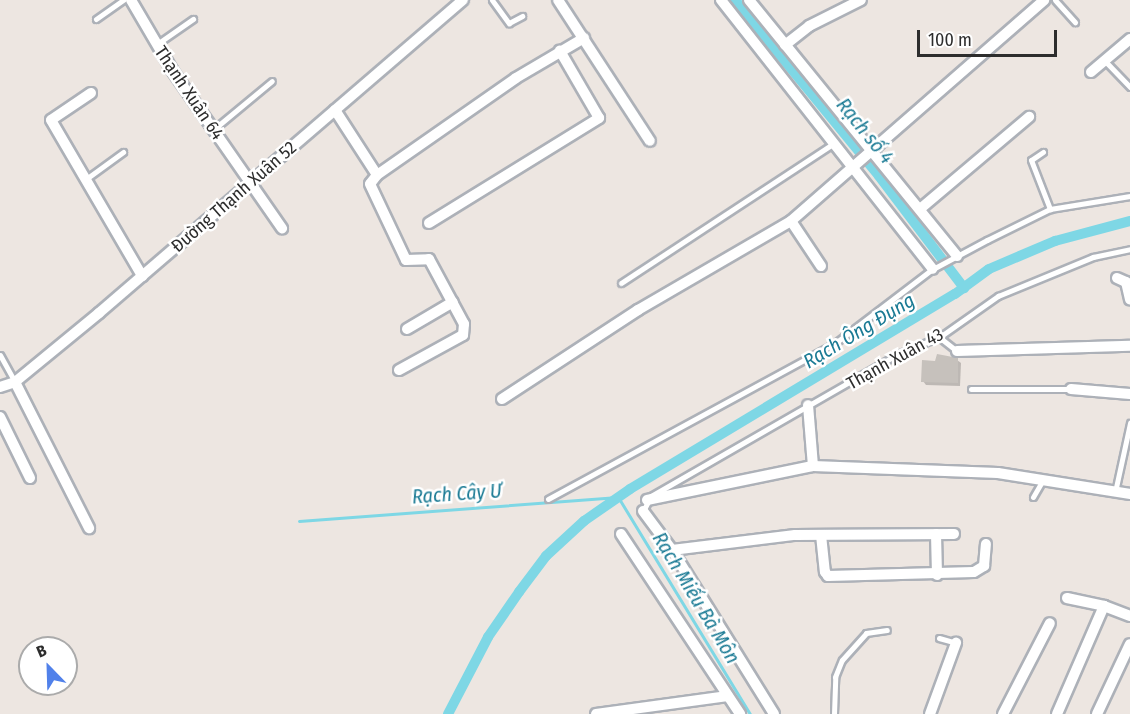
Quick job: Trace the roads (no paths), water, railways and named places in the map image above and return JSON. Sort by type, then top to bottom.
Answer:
[{"type":"street","name":"Thạnh Xuân 64","points":[[131,0],[156,45],[282,228]]},
{"type":"street","name":"Đường Thạnh Xuân 52","points":[[0,387],[15,382],[142,276],[463,0]]},
{"type":"street","points":[[558,0],[650,141]]},
{"type":"street","points":[[721,0],[933,269]]},
{"type":"street","points":[[749,0],[957,256]]},
{"type":"street","points":[[785,45],[809,26],[846,4],[861,0]]},
{"type":"street","points":[[502,399],[638,310],[791,221],[855,169],[873,150],[1044,0]]},
{"type":"street","points":[[399,370],[463,335],[464,324],[429,259],[406,260],[370,184],[376,175],[560,51],[584,38]]},
{"type":"street","points":[[1091,72],[1130,39]]},
{"type":"street","points":[[429,223],[599,118],[560,51]]},
{"type":"street","points":[[91,93],[51,119],[142,276]]},
{"type":"street","points":[[335,110],[376,175]]},
{"type":"street","points":[[920,208],[1029,117]]},
{"type":"street","points":[[791,221],[821,266]]},
{"type":"street","points":[[1117,278],[1125,280],[1130,300]]},
{"type":"street","points":[[407,329],[453,302]]},
{"type":"street","name":"Thạnh Xuân 43","points":[[957,351],[1130,346]]},
{"type":"street","points":[[15,382],[89,528]]},
{"type":"street","points":[[1071,389],[1130,394]]},
{"type":"street","points":[[808,405],[813,466]]},
{"type":"street","points":[[0,417],[30,478]]},
{"type":"street","points":[[647,500],[813,466],[998,473],[1130,494]]},
{"type":"street","points":[[643,511],[672,550],[774,714]]},
{"type":"street","points":[[621,534],[740,714]]},
{"type":"street","points":[[936,534],[937,575]]},
{"type":"street","points":[[672,550],[821,535],[954,534]]},
{"type":"street","points":[[821,535],[825,572],[828,576],[937,575],[980,570],[984,566],[986,544]]},
{"type":"street","points":[[1067,597],[1104,606],[1130,616]]},
{"type":"street","points":[[1057,714],[1104,606]]},
{"type":"street","points":[[1004,714],[1050,623]]},
{"type":"street","points":[[930,714],[956,643]]},
{"type":"street","points":[[1097,714],[1130,644]]},
{"type":"street","points":[[596,714],[728,696]]},
{"type":"lane","points":[[96,19],[123,0]]},
{"type":"lane","points":[[492,0],[509,23],[522,16]]},
{"type":"lane","points":[[1055,0],[1075,22]]},
{"type":"lane","points":[[156,45],[193,19]]},
{"type":"lane","points":[[1105,61],[1130,87]]},
{"type":"lane","points":[[214,129],[272,81]]},
{"type":"lane","points":[[621,283],[834,143]]},
{"type":"lane","points":[[85,180],[123,152]]},
{"type":"lane","points":[[1043,152],[1031,160],[1050,209]]},
{"type":"lane","points":[[548,499],[834,344],[933,269],[957,256],[1050,209],[1130,196]]},
{"type":"lane","name":"Thạnh Xuân 43","points":[[647,500],[898,354],[939,337],[998,296],[1033,278],[1093,257],[1130,249]]},
{"type":"lane","points":[[939,337],[957,351]]},
{"type":"lane","points":[[0,355],[15,382]]},
{"type":"lane","points":[[971,389],[1071,389]]},
{"type":"lane","points":[[1115,492],[1130,423]]},
{"type":"lane","points":[[1033,497],[1044,480]]},
{"type":"lane","points":[[643,511],[647,500]]},
{"type":"lane","points":[[834,714],[835,676],[842,660],[866,633],[887,630]]},
{"type":"lane","points":[[939,638],[956,643]]},
{"type":"waterway","name":"Rạch số 4","points":[[735,0],[879,176],[964,288]]},
{"type":"waterway","name":"Rạch Ông Đụng","points":[[448,714],[488,637],[519,592],[546,556],[584,521],[630,489],[955,294],[989,269],[1055,241],[1130,221]]},
{"type":"waterway","name":"Rạch Cây Ư","points":[[299,521],[618,497],[750,714]]},
{"type":"water label","name":"Rạch Miếu Bà Môn","points":[[696,598]]}]
